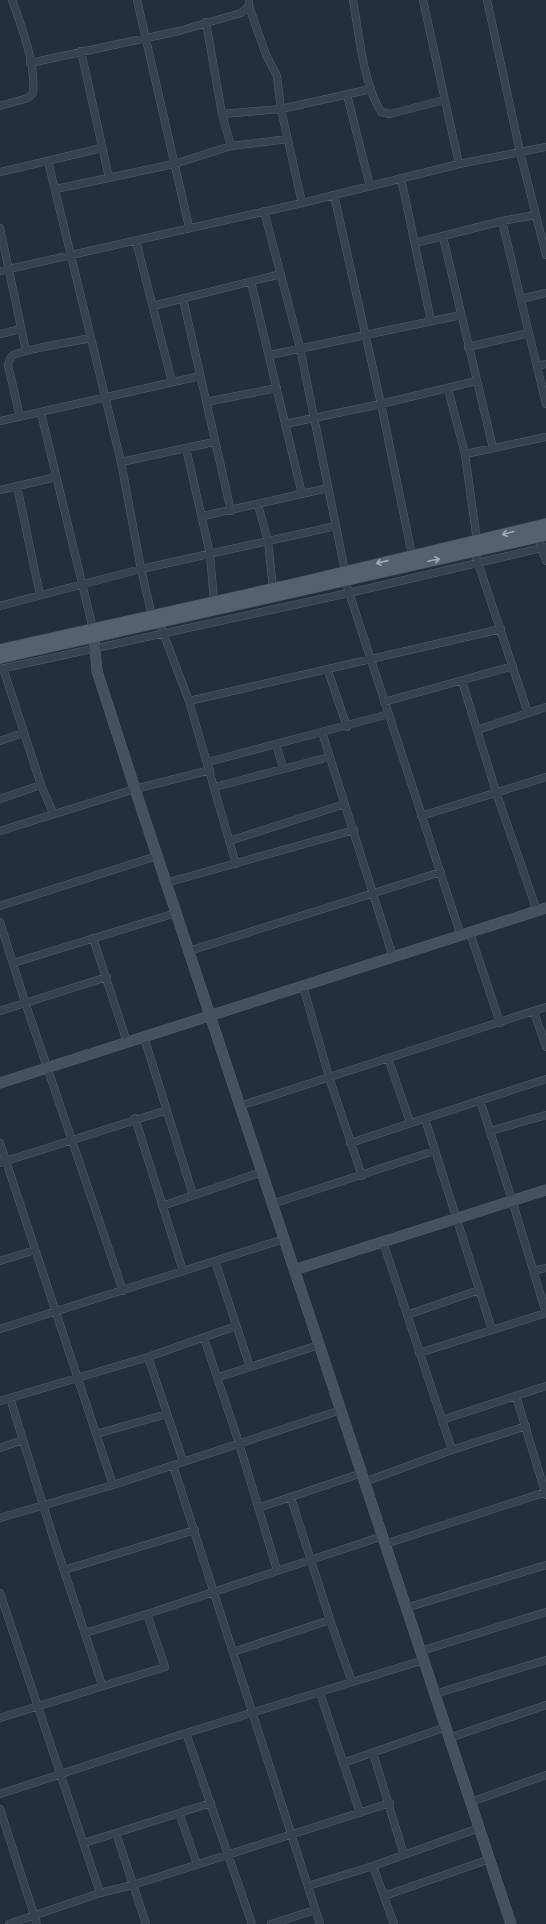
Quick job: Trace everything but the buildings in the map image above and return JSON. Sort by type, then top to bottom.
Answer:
[{"type":"main road","points":[[1,665],[94,638],[345,576],[475,546],[546,524]]},
{"type":"main road","points":[[158,623],[214,602],[273,589],[345,576],[412,555],[542,536]]},
{"type":"main road","points":[[0,650],[94,638]]},
{"type":"street","points":[[0,106],[32,96],[34,89],[23,31],[12,0]]},
{"type":"street","points":[[137,0],[189,228]]},
{"type":"street","points":[[353,0],[361,48],[371,89],[381,112],[405,111],[444,100]]},
{"type":"street","points":[[422,0],[459,164]]},
{"type":"street","points":[[487,0],[520,152],[546,255]]},
{"type":"street","points":[[30,63],[145,37],[179,31],[241,13],[249,3]]},
{"type":"street","points":[[249,3],[266,55],[277,76],[281,109],[302,203]]},
{"type":"street","points":[[206,22],[222,114],[231,146]]},
{"type":"street","points":[[81,51],[108,178]]},
{"type":"street","points":[[222,114],[281,109],[371,89]]},
{"type":"street","points":[[347,95],[370,186]]},
{"type":"street","points":[[56,189],[174,164],[231,146],[288,139]]},
{"type":"street","points":[[0,271],[73,256],[302,203],[459,164],[546,147]]},
{"type":"street","points":[[0,172],[102,148]]},
{"type":"street","points":[[48,161],[73,256],[91,338],[106,396],[121,462],[141,568],[158,623],[189,701],[208,762],[236,864]]},
{"type":"street","points":[[401,178],[431,321]]},
{"type":"street","points":[[334,195],[381,404],[412,555]]},
{"type":"street","points":[[264,211],[300,348],[349,593],[441,872],[500,1023]]},
{"type":"street","points":[[415,243],[502,221],[535,215]]},
{"type":"street","points":[[502,221],[546,404]]},
{"type":"street","points":[[0,228],[26,351]]},
{"type":"street","points":[[443,237],[493,448]]},
{"type":"street","points":[[136,241],[172,382]]},
{"type":"street","points":[[153,306],[280,274]]},
{"type":"street","points":[[251,282],[270,355],[302,494]]},
{"type":"street","points":[[521,298],[546,293]]},
{"type":"street","points":[[183,299],[214,442],[231,511]]},
{"type":"street","points":[[270,355],[461,315]]},
{"type":"street","points":[[0,334],[21,329]]},
{"type":"street","points":[[468,347],[528,333]]},
{"type":"street","points":[[20,417],[9,360],[12,356],[26,351],[91,338]]},
{"type":"street","points":[[537,366],[546,364]]},
{"type":"street","points":[[0,421],[200,376]]},
{"type":"street","points":[[285,424],[448,389],[476,381]]},
{"type":"street","points":[[206,402],[277,388]]},
{"type":"street","points":[[448,389],[465,454],[476,563],[501,629],[528,713]]},
{"type":"street","points":[[41,413],[94,638],[98,671],[157,856],[511,1924]]},
{"type":"street","points":[[465,454],[546,437]]},
{"type":"street","points":[[121,462],[214,442]]},
{"type":"street","points":[[186,448],[203,516],[210,554],[214,602]]},
{"type":"street","points":[[0,490],[56,477]]},
{"type":"street","points":[[17,486],[40,595]]},
{"type":"street","points":[[203,516],[258,505],[328,488]]},
{"type":"street","points":[[258,505],[268,541],[273,589]]},
{"type":"street","points":[[0,606],[141,568],[336,526]]},
{"type":"street","points":[[542,536],[546,561]]},
{"type":"street","points":[[94,638],[158,623],[349,593],[544,548]]},
{"type":"street","points":[[189,701],[265,683],[328,671],[501,629]]},
{"type":"street","points":[[1,665],[40,785],[53,813]]},
{"type":"street","points":[[384,702],[513,666]]},
{"type":"street","points":[[328,671],[346,727]]},
{"type":"street","points":[[0,1083],[542,910],[496,792],[462,681]]},
{"type":"street","points":[[476,730],[546,707]]},
{"type":"street","points":[[208,762],[346,727],[389,714]]},
{"type":"street","points":[[322,732],[393,957]]},
{"type":"street","points":[[0,741],[23,733]]},
{"type":"street","points":[[276,744],[283,768]]},
{"type":"street","points":[[215,788],[283,768],[329,757]]},
{"type":"street","points":[[0,831],[53,813],[135,789],[210,770]]},
{"type":"street","points":[[422,816],[546,777]]},
{"type":"street","points":[[0,799],[40,785]]},
{"type":"street","points":[[230,841],[345,804]]},
{"type":"street","points":[[166,883],[354,830]]},
{"type":"street","points":[[0,906],[157,856]]},
{"type":"street","points":[[189,951],[441,872]]},
{"type":"street","points":[[13,963],[176,913]]},
{"type":"street","points":[[0,922],[25,1002],[123,1291]]},
{"type":"street","points":[[93,938],[127,1042]]},
{"type":"street","points":[[0,1011],[107,977]]},
{"type":"street","points":[[303,986],[329,1077],[362,1176]]},
{"type":"street","points":[[240,1106],[546,1008]]},
{"type":"street","points":[[534,1012],[546,1047]]},
{"type":"street","points":[[144,1037],[193,1195]]},
{"type":"street","points":[[388,1058],[410,1122]]},
{"type":"street","points":[[350,1143],[410,1122],[424,1119],[546,1079]]},
{"type":"street","points":[[419,1353],[546,1313],[480,1100]]},
{"type":"street","points":[[3,1162],[135,1118],[167,1110]]},
{"type":"street","points":[[490,1131],[546,1114]]},
{"type":"street","points":[[135,1118],[183,1271]]},
{"type":"street","points":[[424,1119],[492,1330]]},
{"type":"street","points":[[0,1143],[3,1162],[35,1250],[113,1485]]},
{"type":"street","points":[[272,1204],[434,1152]]},
{"type":"street","points":[[162,1206],[262,1172]]},
{"type":"street","points":[[294,1270],[546,1190]]},
{"type":"street","points":[[0,1329],[284,1239]]},
{"type":"street","points":[[383,1242],[452,1450]]},
{"type":"street","points":[[0,1261],[35,1250]]},
{"type":"street","points":[[215,1261],[250,1367]]},
{"type":"street","points":[[534,1271],[546,1268]]},
{"type":"street","points":[[407,1315],[479,1290]]},
{"type":"street","points":[[0,1401],[148,1357],[236,1326]]},
{"type":"street","points":[[204,1338],[219,1377],[277,1570]]},
{"type":"street","points":[[219,1377],[319,1345]]},
{"type":"street","points":[[148,1357],[183,1461]]},
{"type":"street","points":[[442,1420],[546,1386]]},
{"type":"street","points":[[85,1633],[148,1614],[311,1559],[384,1540],[546,1493],[516,1396]]},
{"type":"street","points":[[10,1398],[102,1685]]},
{"type":"street","points":[[0,1518],[113,1485],[341,1410]]},
{"type":"street","points":[[96,1434],[167,1414]]},
{"type":"street","points":[[258,1508],[452,1450],[526,1426]]},
{"type":"street","points":[[0,1448],[23,1440]]},
{"type":"street","points":[[173,1465],[320,1924]]},
{"type":"street","points":[[290,1498],[352,1682]]},
{"type":"street","points":[[64,1570],[195,1530]]},
{"type":"street","points":[[406,1608],[546,1565]]},
{"type":"street","points":[[0,1593],[100,1893]]},
{"type":"street","points":[[0,1794],[252,1712],[320,1693],[546,1612]]},
{"type":"street","points":[[0,1718],[102,1685],[165,1667],[148,1614]]},
{"type":"street","points":[[233,1652],[330,1620]]},
{"type":"street","points":[[435,1694],[546,1660]]},
{"type":"street","points":[[320,1693],[360,1814]]},
{"type":"street","points":[[450,1738],[546,1705]]},
{"type":"street","points":[[343,1763],[446,1727]]},
{"type":"street","points":[[186,1733],[252,1924]]},
{"type":"street","points":[[373,1753],[390,1803],[404,1855]]},
{"type":"street","points":[[471,1802],[546,1775]]},
{"type":"street","points":[[84,1843],[211,1803]]},
{"type":"street","points":[[9,1924],[100,1893],[132,1885],[292,1833],[360,1814],[390,1803]]},
{"type":"street","points":[[0,1809],[37,1924]]},
{"type":"street","points":[[179,1813],[197,1864]]},
{"type":"street","points":[[308,1886],[374,1866],[479,1828]]},
{"type":"street","points":[[116,1832],[132,1885],[146,1924]]},
{"type":"street","points":[[384,1896],[490,1859]]},
{"type":"street","points":[[374,1866],[394,1924]]},
{"type":"street","points":[[272,1924],[315,1910]]}]
